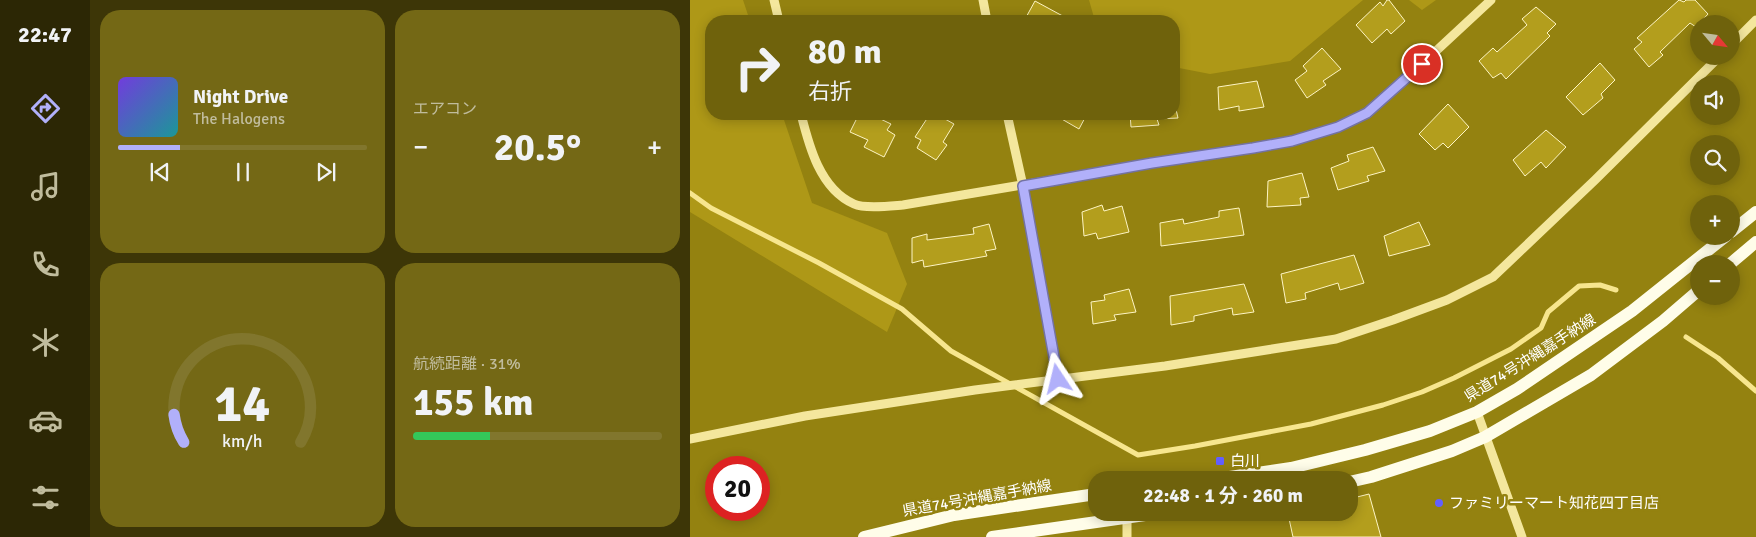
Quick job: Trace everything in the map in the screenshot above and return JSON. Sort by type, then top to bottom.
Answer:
[{"type":"main road","points":[[1740,225],[1756,212]]},
{"type":"main road","points":[[1740,256],[1756,242]]},
{"type":"main road","name":"県道74号沖縄嘉手納線","points":[[1270,471],[1291,468],[1365,450],[1430,432],[1477,412],[1517,389],[1632,311],[1715,245]]},
{"type":"main road","points":[[1358,480],[1452,451],[1485,437],[1591,375],[1663,321],[1690,298]]},
{"type":"main road","name":"県道74号沖縄嘉手納線","points":[[864,537],[954,515],[1088,495]]},
{"type":"main road","points":[[992,537],[1090,521]]},
{"type":"street","points":[[774,0],[778,15]]},
{"type":"street","points":[[983,0],[986,15]]},
{"type":"street","points":[[803,120],[812,155],[822,173],[841,196],[855,205],[903,205],[1253,148],[1292,141],[1338,127],[1367,113],[1491,0]]},
{"type":"street","points":[[1740,36],[1756,20]]},
{"type":"street","points":[[690,438],[805,416],[1058,379],[1166,366],[1336,339],[1393,320],[1447,300],[1493,277],[1595,180],[1711,65]]},
{"type":"street","points":[[1009,120],[1058,379]]},
{"type":"street","points":[[1477,412],[1522,537]]},
{"type":"street","points":[[1127,521],[1127,537]]},
{"type":"shaded area","points":[[690,0],[743,0],[748,15],[705,15],[705,120],[784,120],[812,203],[887,233],[907,284],[887,332],[690,212]]},
{"type":"shaded area","points":[[1089,0],[1363,0],[1290,61],[1210,74],[1180,68],[1180,15],[1093,15]]},
{"type":"shaded area","points":[[1409,0],[1436,0],[1422,10]]},
{"type":"building","points":[[1389,0],[1405,21],[1391,34],[1387,29],[1372,43],[1356,25],[1380,2],[1383,6]]},
{"type":"building","points":[[1679,0],[1684,2],[1686,0],[1695,0],[1708,14],[1690,15],[1690,23],[1660,52],[1663,55],[1649,67],[1634,49],[1642,42],[1637,38]]},
{"type":"building","points":[[1035,1],[1061,15],[1027,15]]},
{"type":"building","points":[[1536,7],[1556,24],[1547,33],[1550,36],[1506,79],[1501,73],[1493,78],[1479,61],[1493,48],[1497,52],[1527,25],[1522,19]]},
{"type":"building","points":[[1322,48],[1341,69],[1323,81],[1326,85],[1307,98],[1295,80],[1307,71],[1303,66]]},
{"type":"building","points":[[1600,63],[1615,80],[1601,94],[1603,98],[1583,115],[1566,97]]},
{"type":"building","points":[[1257,81],[1264,107],[1239,111],[1239,106],[1219,110],[1218,87]]},
{"type":"building","points":[[1448,104],[1469,127],[1448,148],[1443,143],[1435,150],[1419,134]]},
{"type":"building","points":[[856,120],[883,120],[891,124],[887,130],[895,135],[884,157],[864,147],[868,140],[850,132]]},
{"type":"building","points":[[926,120],[947,120],[954,124],[943,142],[947,145],[936,160],[917,148],[921,140],[915,137]]},
{"type":"building","points":[[1063,120],[1084,120],[1079,129]]},
{"type":"building","points":[[1130,120],[1157,120],[1159,125],[1131,127]]},
{"type":"building","points":[[1546,130],[1566,147],[1546,168],[1541,162],[1525,176],[1513,160]]},
{"type":"building","points":[[1373,147],[1385,171],[1367,176],[1369,181],[1338,190],[1331,168],[1349,161],[1347,155]]},
{"type":"building","points":[[1302,173],[1309,197],[1300,198],[1301,205],[1267,207],[1268,181]]},
{"type":"building","points":[[1102,205],[1104,211],[1122,206],[1129,232],[1098,239],[1096,233],[1084,236],[1082,212]]},
{"type":"building","points":[[1239,208],[1244,235],[1161,246],[1160,223],[1183,219],[1184,224],[1219,217],[1219,211]]},
{"type":"building","points":[[1419,222],[1430,245],[1389,256],[1384,236]]},
{"type":"building","points":[[989,224],[996,249],[985,251],[987,256],[924,267],[923,260],[912,263],[912,238],[927,234],[927,240],[974,234],[973,228]]},
{"type":"building","points":[[1354,255],[1364,283],[1340,290],[1338,283],[1305,293],[1306,299],[1286,303],[1281,274]]},
{"type":"building","points":[[1244,284],[1254,312],[1233,315],[1232,308],[1194,316],[1194,321],[1171,325],[1170,296]]},
{"type":"building","points":[[1129,289],[1136,312],[1114,315],[1116,320],[1093,324],[1091,302],[1105,300],[1104,295]]},
{"type":"building","points":[[1369,494],[1381,537],[1293,537],[1290,521],[1358,521],[1358,497]]},
{"type":"waterway","points":[[690,193],[711,208],[819,263],[902,309],[951,351],[1138,455],[1311,424],[1383,405],[1422,392],[1511,349],[1541,328],[1548,312],[1579,286],[1600,285],[1616,290]]},
{"type":"waterway","points":[[1686,337],[1718,358],[1756,391]]},
{"type":"place","name":"白川","points":[[1220,461]]},
{"type":"place","name":"ファミリーマート知花四丁目店","points":[[1439,503]]},
{"type":"route","points":[[1058,379],[1023,186],[1292,141],[1338,127],[1367,113],[1422,64]]}]
